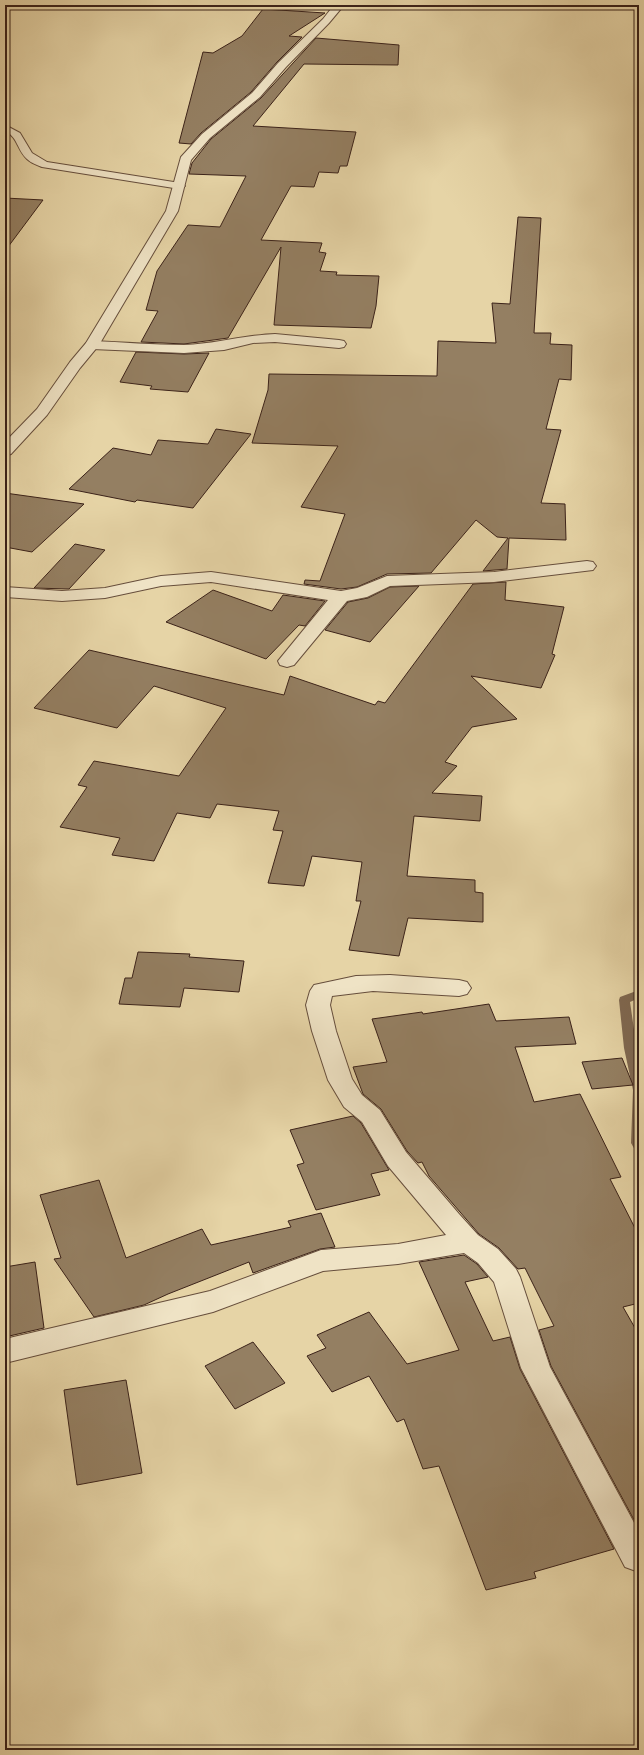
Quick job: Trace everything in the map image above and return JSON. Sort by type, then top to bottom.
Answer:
[{"type":"street","points":[[5,451],[42,412],[75,365],[92,345],[172,211],[180,186],[185,159],[206,136],[256,95],[326,21],[339,5]]},
{"type":"street","points":[[92,345],[184,349],[224,346],[253,339],[276,338],[339,344]]},
{"type":"street","points":[[5,592],[62,596],[105,593],[160,581],[211,578],[341,596],[361,593],[387,581],[494,577],[587,566]]},
{"type":"street","points":[[287,661],[341,596]]},
{"type":"street","points":[[459,988],[376,983],[340,986],[322,991],[318,1005],[324,1031],[340,1080],[353,1101],[371,1116],[397,1159],[468,1242],[488,1256],[506,1277],[536,1368],[636,1557]]},
{"type":"street","points":[[5,1351],[213,1301],[321,1261],[398,1254],[468,1242]]},
{"type":"lane","points":[[5,128],[14,131],[34,161],[45,165],[180,186]]},
{"type":"building","points":[[263,9],[325,13],[289,36],[302,37],[277,62],[251,92],[201,133],[191,144],[179,143],[203,52],[213,53],[242,36]]},
{"type":"building","points":[[316,38],[399,45],[398,65],[304,64],[253,126],[356,132],[347,166],[340,166],[338,173],[319,172],[314,187],[291,186],[261,240],[322,243],[319,252],[326,253],[320,271],[337,272],[336,275],[379,276],[376,306],[371,328],[274,325],[281,247],[228,338],[184,344],[141,342],[158,311],[146,310],[157,271],[188,225],[220,227],[246,176],[189,174],[192,163],[211,139],[261,98]]},
{"type":"building","points":[[5,198],[43,200],[5,251]]},
{"type":"building","points":[[518,217],[541,218],[534,333],[551,333],[550,344],[572,345],[571,380],[559,379],[546,429],[561,430],[541,503],[565,504],[566,540],[509,538],[507,569],[483,571],[508,538],[497,537],[476,520],[431,573],[387,574],[357,587],[341,589],[304,584],[305,580],[320,581],[345,514],[301,507],[338,446],[252,443],[268,390],[269,374],[437,376],[438,341],[496,343],[492,303],[510,304]]},
{"type":"building","points":[[136,352],[184,354],[209,353],[188,392],[150,389],[152,386],[120,382]]},
{"type":"building","points":[[216,429],[251,434],[193,508],[137,500],[135,502],[69,489],[113,448],[151,455],[158,440],[208,444]]},
{"type":"building","points":[[5,493],[84,504],[32,552],[5,547]]},
{"type":"building","points":[[75,544],[105,550],[69,589],[34,588]]},
{"type":"building","points":[[506,582],[505,600],[564,607],[552,654],[555,655],[541,688],[471,676],[517,719],[472,727],[445,762],[457,766],[432,793],[482,796],[480,821],[414,816],[407,876],[475,880],[475,892],[483,893],[483,922],[408,918],[399,956],[349,950],[361,901],[356,901],[362,862],[312,856],[304,886],[268,883],[283,831],[273,830],[279,811],[217,804],[210,818],[177,813],[154,861],[112,855],[120,838],[60,827],[87,787],[78,785],[94,761],[179,776],[226,708],[154,686],[117,728],[34,708],[89,650],[284,695],[290,676],[375,705],[378,701],[385,703],[473,584]]},
{"type":"building","points":[[419,586],[370,642],[325,630],[348,602],[368,598],[390,587]]},
{"type":"building","points":[[213,590],[272,611],[283,595],[325,601],[305,626],[299,625],[266,659],[166,622]]},
{"type":"building","points":[[138,952],[190,954],[189,957],[244,961],[239,992],[184,988],[180,1007],[119,1004],[125,978],[132,978]]},
{"type":"building","points":[[489,1004],[496,1021],[569,1017],[576,1044],[515,1047],[534,1102],[580,1094],[621,1177],[610,1179],[639,1236],[639,1303],[623,1307],[639,1335],[639,1529],[551,1366],[539,1330],[554,1326],[525,1268],[518,1269],[499,1248],[479,1234],[429,1176],[422,1162],[418,1163],[407,1151],[381,1109],[363,1094],[353,1067],[387,1062],[372,1019],[422,1012],[423,1014]]},
{"type":"building","points":[[622,1058],[633,1085],[592,1089],[582,1062]]},
{"type":"building","points":[[353,1116],[361,1123],[389,1170],[371,1174],[380,1195],[316,1210],[297,1165],[304,1163],[290,1130]]},
{"type":"building","points":[[99,1180],[126,1258],[202,1229],[211,1245],[291,1227],[288,1221],[321,1213],[335,1247],[320,1249],[253,1273],[249,1262],[144,1305],[94,1317],[54,1259],[61,1258],[40,1195]]},
{"type":"building","points":[[464,1255],[477,1264],[488,1277],[465,1282],[493,1341],[510,1337],[520,1369],[614,1549],[534,1572],[536,1578],[486,1590],[439,1466],[423,1469],[404,1419],[397,1422],[369,1376],[332,1392],[307,1356],[326,1348],[317,1335],[369,1312],[407,1364],[459,1350],[419,1262]]},
{"type":"building","points":[[35,1262],[44,1328],[5,1337],[5,1267]]},
{"type":"building","points":[[253,1342],[285,1383],[235,1409],[205,1366]]},
{"type":"building","points":[[126,1380],[142,1473],[77,1485],[64,1390]]},
{"type":"waterway","points":[[639,994],[624,1000],[630,1048],[639,1090],[637,1143],[639,1147]]}]
